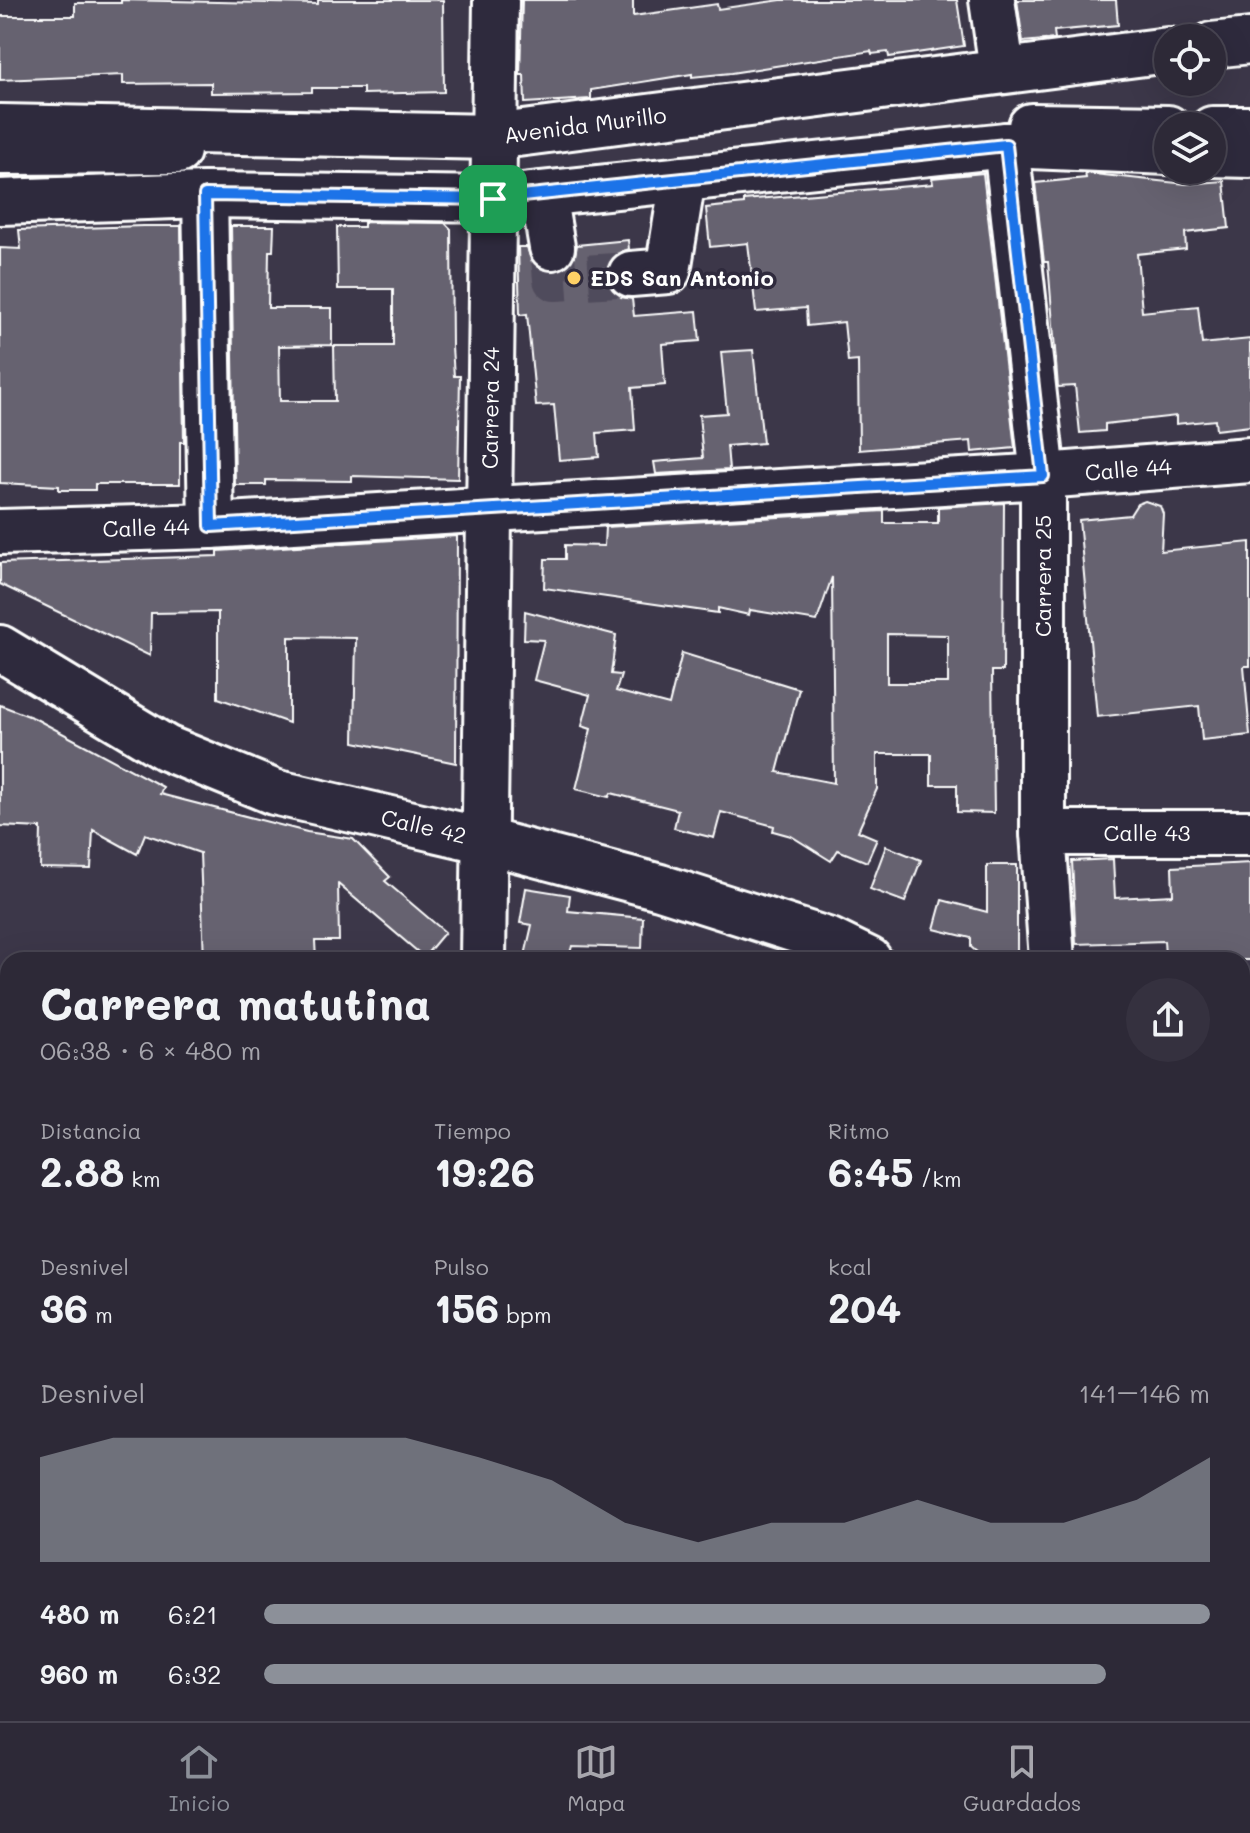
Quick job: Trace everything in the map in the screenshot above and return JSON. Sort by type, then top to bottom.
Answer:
[{"type":"street","name":"Carrera 24","points":[[483,952],[488,507],[505,283],[493,168],[496,0]]},
{"type":"street","points":[[992,0],[1002,69]]},
{"type":"street","points":[[1226,44],[1250,41]]},
{"type":"street","name":"Avenida Murillo","points":[[0,202],[205,195],[493,168],[1002,69],[1154,52]]},
{"type":"street","points":[[1226,65],[1250,63]]},
{"type":"street","points":[[0,152],[493,168],[1003,87],[1154,72]]},
{"type":"street","points":[[0,179],[203,178],[493,168],[1002,125],[1154,128]]},
{"type":"street","name":"Avenida Murillo","points":[[0,127],[493,168],[543,194],[1006,145],[1154,151]]},
{"type":"street","points":[[1226,129],[1250,129]]},
{"type":"street","name":"Carrera 25","points":[[1006,145],[1043,476],[1043,833],[1051,952]]},
{"type":"street","points":[[1226,154],[1250,155]]},
{"type":"street","points":[[631,274],[668,271],[683,179]]},
{"type":"street","points":[[543,194],[552,247]]},
{"type":"street","points":[[205,195],[211,526]]},
{"type":"street","name":"Calle 44","points":[[0,532],[211,526],[1043,476],[1250,460]]},
{"type":"street","name":"Calle 42","points":[[0,648],[166,748],[274,792],[482,840],[660,887],[830,941],[853,952]]},
{"type":"street","name":"Calle 43","points":[[1043,833],[1250,833]]},
{"type":"building","points":[[121,0],[318,4],[318,0],[443,0],[444,92],[363,94],[363,88],[312,88],[312,92],[211,93],[211,83],[123,84],[123,75],[0,80],[0,16],[75,16],[75,3],[121,3]]},
{"type":"building","points":[[522,0],[633,0],[633,16],[717,4],[718,9],[781,0],[957,0],[964,46],[889,57],[888,52],[872,54],[871,51],[731,73],[692,77],[692,74],[591,90],[591,99],[525,103],[524,75],[520,75]]},
{"type":"building","points":[[1017,0],[1116,0],[1118,25],[1054,31],[1055,39],[1023,42]]},
{"type":"building","points":[[983,173],[1015,448],[972,452],[971,441],[859,450],[858,361],[848,362],[844,322],[807,326],[806,308],[756,312],[748,243],[710,247],[706,208],[744,204],[744,200],[933,184],[932,178]]},
{"type":"building","points":[[1085,173],[1154,181],[1154,184],[1224,184],[1229,228],[1185,233],[1186,249],[1137,254],[1142,312],[1198,306],[1202,344],[1250,339],[1250,426],[1216,430],[1215,420],[1176,424],[1176,416],[1105,424],[1105,431],[1080,433],[1075,386],[1058,387],[1048,262],[1044,262],[1035,183],[1086,178]]},
{"type":"building","points":[[364,222],[445,223],[451,229],[452,347],[454,376],[460,376],[458,479],[352,476],[352,481],[266,480],[266,485],[235,485],[231,226],[274,226],[273,251],[269,251],[268,308],[332,308],[332,345],[279,346],[280,401],[335,401],[334,346],[393,346],[393,289],[338,289],[337,227],[364,227]]},
{"type":"building","points":[[181,226],[184,442],[180,442],[180,484],[95,484],[95,490],[59,490],[59,486],[0,483],[0,248],[21,249],[19,230]]},
{"type":"building","points":[[628,240],[629,249],[616,254],[608,264],[606,277],[611,289],[621,297],[632,299],[634,316],[697,311],[700,341],[662,344],[665,385],[632,388],[635,430],[597,433],[599,457],[559,460],[554,405],[536,406],[527,314],[520,315],[518,247],[527,247],[532,262],[543,270],[555,272],[568,266],[575,256],[577,245]]},
{"type":"building","points":[[753,350],[763,443],[727,446],[729,470],[656,474],[654,462],[703,458],[699,415],[727,413],[721,352]]},
{"type":"building","points":[[1145,501],[1160,506],[1163,514],[1161,551],[1250,542],[1250,666],[1244,666],[1250,735],[1202,740],[1199,706],[1097,717],[1079,520],[1130,515],[1137,504]]},
{"type":"building","points":[[1004,503],[1003,671],[992,671],[994,813],[957,812],[957,785],[931,785],[931,754],[877,754],[877,789],[858,831],[877,839],[867,862],[838,850],[831,861],[791,836],[773,831],[774,826],[721,812],[714,838],[674,828],[678,810],[611,793],[609,797],[576,789],[591,729],[582,726],[590,695],[534,680],[544,640],[524,639],[525,611],[616,635],[611,674],[621,675],[616,691],[669,705],[682,653],[799,689],[777,772],[834,783],[832,577],[817,621],[750,610],[749,615],[718,608],[718,613],[544,588],[545,559],[565,559],[565,545],[604,546],[605,527],[884,511],[884,523],[938,523],[938,507]],"holes":[[[887,634],[948,635],[948,683],[887,683]]]},
{"type":"building","points":[[457,536],[456,763],[354,742],[356,638],[289,637],[289,723],[218,698],[218,612],[151,613],[150,656],[0,584],[0,563],[218,556],[218,551]]},
{"type":"building","points":[[0,705],[34,718],[163,787],[160,794],[307,832],[353,839],[390,877],[385,881],[445,932],[428,952],[418,952],[338,884],[339,941],[315,941],[316,952],[204,952],[200,853],[145,834],[137,854],[93,830],[91,869],[40,868],[41,828],[0,826]]},
{"type":"building","points":[[886,846],[921,860],[905,902],[870,889]]},
{"type":"building","points":[[1113,859],[1115,898],[1173,895],[1172,867],[1250,863],[1250,952],[1165,952],[1164,941],[1076,944],[1072,861]]},
{"type":"building","points":[[987,865],[1017,865],[1017,952],[977,952],[971,947],[971,938],[934,929],[942,900],[987,912]]},
{"type":"building","points":[[526,888],[570,895],[568,911],[643,918],[642,948],[572,946],[570,952],[526,952],[532,925],[520,923]]},
{"type":"tunnel","points":[[552,247],[555,279],[631,274]]},
{"type":"place","name":"EDS San Antonio","points":[[574,278]]},
{"type":"route","points":[[1006,145],[1043,476],[211,526],[205,195],[493,199],[1006,145]]}]
